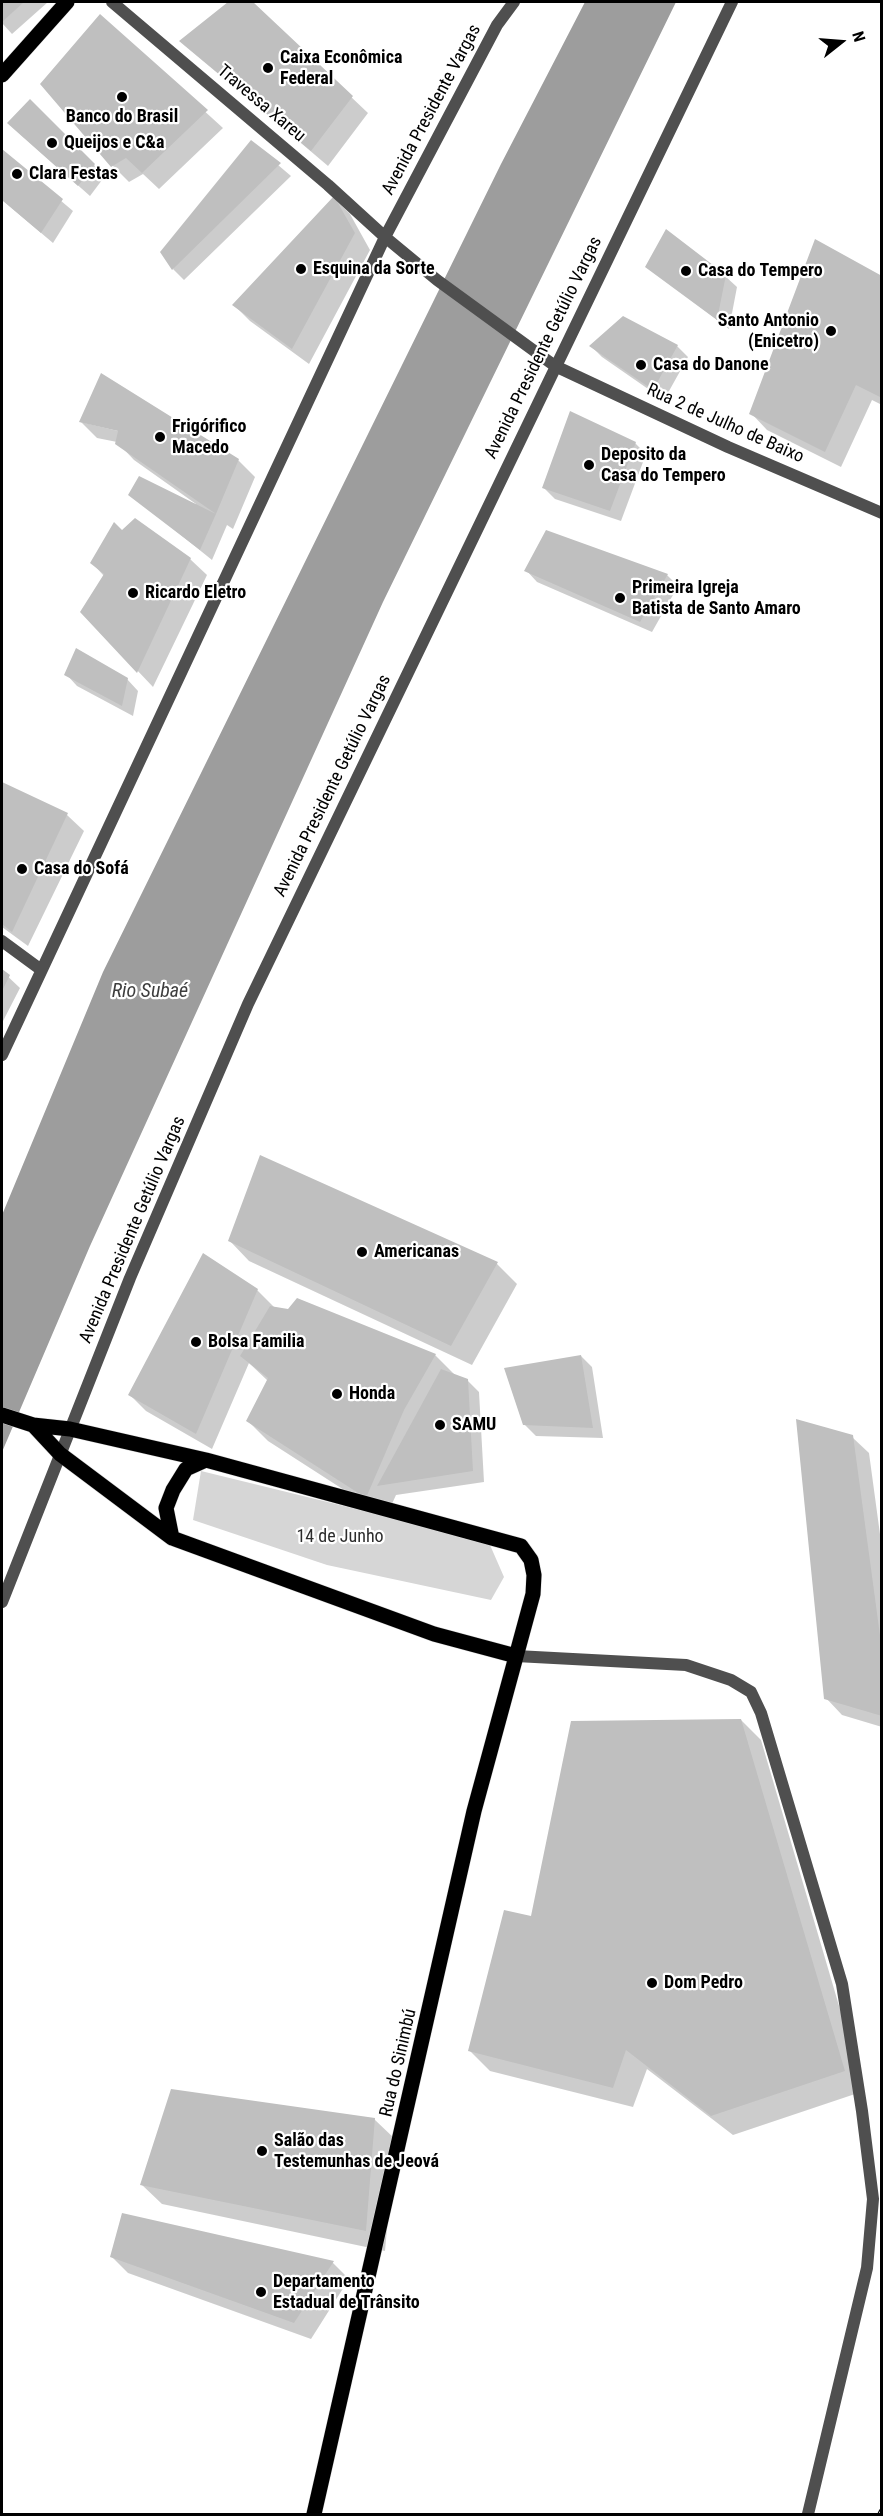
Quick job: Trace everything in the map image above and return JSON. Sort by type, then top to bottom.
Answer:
[{"type":"main road","points":[[2,75],[67,2]]},
{"type":"main road","points":[[2,1415],[26,1423],[70,1429],[206,1460]]},
{"type":"main road","points":[[26,1423],[60,1454],[172,1538],[434,1634],[516,1656]]},
{"type":"main road","points":[[172,1538],[166,1508],[173,1490],[186,1469],[206,1460]]},
{"type":"main road","name":"Rua do Sinimbú","points":[[206,1460],[521,1546],[531,1560],[534,1575],[533,1594],[474,1811],[314,2514]]},
{"type":"street","name":"Travessa Xareu","points":[[112,2],[437,280]]},
{"type":"street","name":"Avenida Presidente Vargas","points":[[385,237],[497,25],[514,2]]},
{"type":"street","name":"Avenida Presidente Getúlio Vargas","points":[[2,1602],[130,1278],[248,1004],[732,2]]},
{"type":"street","points":[[2,1055],[40,969],[385,237]]},
{"type":"street","name":"Rua 2 de Julho de Baixo","points":[[437,280],[555,366],[728,447],[882,513]]},
{"type":"street","points":[[2,940],[40,969]]},
{"type":"street","points":[[516,1656],[686,1665],[731,1680],[751,1692],[762,1713],[842,1984],[862,2110],[873,2199],[867,2268],[808,2514]]},
{"type":"green space","name":"14 de Junho","points":[[201,1471],[397,1519],[490,1545],[504,1577],[491,1600],[327,1565],[193,1520]]},
{"type":"water","name":"Rio Subaé","points":[[585,2],[676,2],[383,602],[90,1246],[2,1452],[2,1215],[103,972],[501,164]]},
{"type":"building","points":[[2,2],[24,2],[2,22]]},
{"type":"building","name":"Caixa Econômica Federal","points":[[228,2],[253,2],[353,96],[311,151],[179,41]]},
{"type":"building","name":"Banco do Brasil","points":[[100,14],[208,110],[142,173],[126,158],[111,167],[40,84]]},
{"type":"building","name":"Queijos e C&a","points":[[30,99],[95,164],[78,186],[7,123]]},
{"type":"building","points":[[251,140],[281,163],[172,270],[160,252]]},
{"type":"building","name":"Clara Festas","points":[[2,149],[63,199],[41,233],[2,200]]},
{"type":"building","name":"Esquina da Sorte","points":[[334,196],[355,233],[292,349],[232,305]]},
{"type":"building","name":"Casa do Tempero","points":[[666,229],[726,275],[717,320],[645,267]]},
{"type":"building","name":"Santo Antonio (Enicetro)","points":[[815,239],[882,276],[882,398],[856,385],[825,452],[749,414]]},
{"type":"building","name":"Casa do Danone","points":[[623,316],[678,345],[653,390],[589,346]]},
{"type":"building","name":"Frigórifico Macedo","points":[[101,373],[239,459],[216,514],[115,444],[118,431],[79,422]]},
{"type":"building","name":"Deposito da Casa do Tempero","points":[[570,411],[636,442],[610,511],[542,488]]},
{"type":"building","points":[[139,476],[216,514],[200,550],[128,495]]},
{"type":"building","name":"Ricardo Eletro","points":[[135,518],[191,558],[137,673],[80,612],[104,574],[90,563],[114,522],[122,530]]},
{"type":"building","name":"Primeira Igreja Batista de Santo Amaro","points":[[546,530],[668,574],[640,622],[524,571]]},
{"type":"building","points":[[76,648],[128,678],[122,706],[64,675]]},
{"type":"building","name":"Casa do Sofá","points":[[2,782],[68,813],[12,932],[2,924]]},
{"type":"building","points":[[2,969],[10,975],[2,991]]},
{"type":"building","name":"Americanas","points":[[260,1155],[498,1262],[451,1346],[228,1241]]},
{"type":"building","name":"Bolsa Familia","points":[[203,1253],[258,1289],[196,1434],[128,1395]]},
{"type":"building","name":"Honda","points":[[297,1298],[436,1354],[404,1410],[366,1498],[246,1421],[268,1378],[240,1356],[270,1306],[288,1309]]},
{"type":"building","points":[[581,1355],[593,1428],[523,1425],[504,1368]]},
{"type":"building","name":"SAMU","points":[[441,1369],[468,1379],[473,1471],[377,1486]]},
{"type":"building","points":[[796,1419],[853,1435],[882,1650],[882,1716],[824,1699]]},
{"type":"building","name":"Dom Pedro","points":[[741,1719],[845,2071],[711,2116],[626,2050],[613,2088],[468,2051],[504,1910],[531,1916],[571,1721]]},
{"type":"building","name":"Salão das Testemunhas de Jeová","points":[[171,2089],[375,2118],[366,2231],[140,2185]]},
{"type":"building","name":"Departamento Estadual de Trânsito","points":[[122,2213],[334,2261],[294,2323],[110,2257]]},
{"type":"place","name":"Caixa Econômica Federal","points":[[268,68]]},
{"type":"place","name":"Banco do Brasil","points":[[122,97]]},
{"type":"place","name":"Queijos e C&a","points":[[52,143]]},
{"type":"place","name":"Clara Festas","points":[[17,174]]},
{"type":"place","name":"Esquina da Sorte","points":[[301,269]]},
{"type":"place","name":"Casa do Tempero","points":[[686,271]]},
{"type":"place","name":"Santo Antonio (Enicetro)","points":[[831,331]]},
{"type":"place","name":"Casa do Danone","points":[[641,365]]},
{"type":"place","name":"Frigórifico Macedo","points":[[160,437]]},
{"type":"place","name":"Deposito da Casa do Tempero","points":[[589,465]]},
{"type":"place","name":"Ricardo Eletro","points":[[133,593]]},
{"type":"place","name":"Primeira Igreja Batista de Santo Amaro","points":[[620,598]]},
{"type":"place","name":"Casa do Sofá","points":[[22,869]]},
{"type":"place","name":"Americanas","points":[[362,1252]]},
{"type":"place","name":"Bolsa Familia","points":[[196,1342]]},
{"type":"place","name":"Honda","points":[[337,1394]]},
{"type":"place","name":"SAMU","points":[[440,1425]]},
{"type":"place","name":"Dom Pedro","points":[[652,1983]]},
{"type":"place","name":"Salão das Testemunhas de Jeová","points":[[262,2151]]},
{"type":"place","name":"Departamento Estadual de Trânsito","points":[[261,2292]]}]
